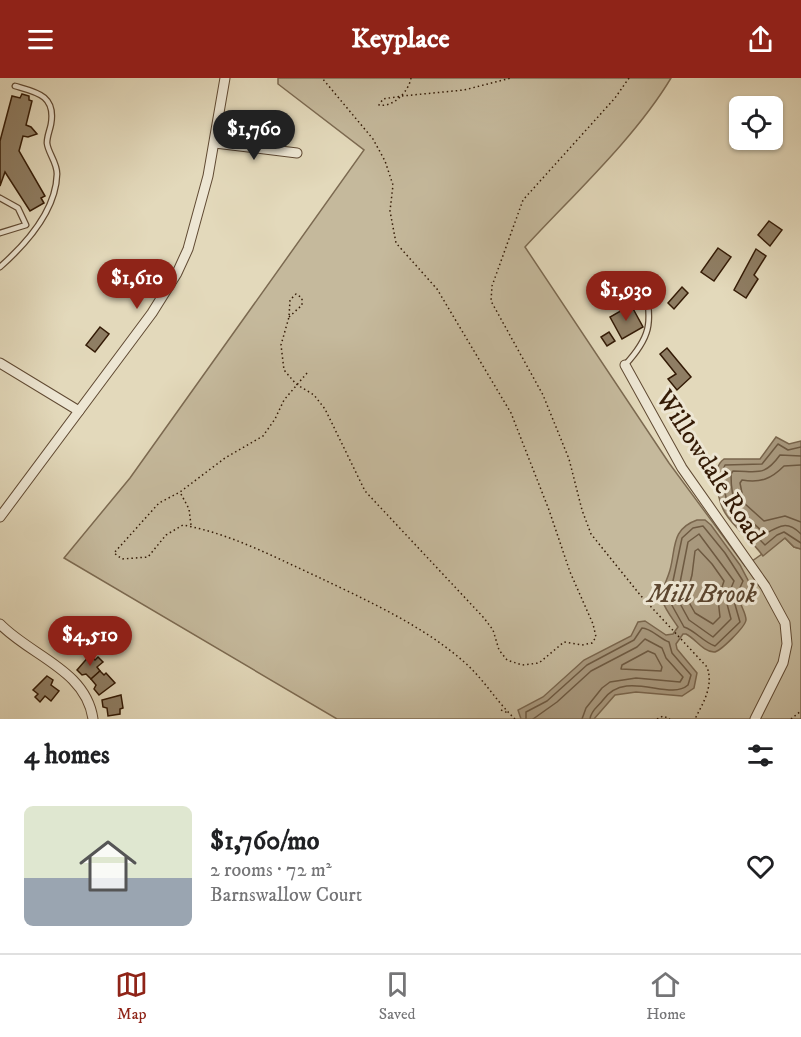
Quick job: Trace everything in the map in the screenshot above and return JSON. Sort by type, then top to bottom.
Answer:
[{"type":"street","points":[[0,517],[152,313],[177,273],[195,228],[214,143],[225,78]]},
{"type":"street","points":[[214,143],[297,153]]},
{"type":"street","points":[[0,363],[79,411]]},
{"type":"street","name":"Willowdale Road","points":[[625,365],[682,468],[765,586],[785,623],[787,644],[783,663],[755,719]]},
{"type":"street","points":[[0,624],[14,637],[73,679],[87,697],[93,719]]},
{"type":"lane","points":[[0,267],[22,248],[35,230],[50,201],[57,179],[57,168],[47,141],[51,110],[41,94],[15,86]]},
{"type":"lane","points":[[0,198],[18,208],[26,225],[35,230]]},
{"type":"lane","points":[[0,233],[26,225]]},
{"type":"lane","points":[[625,365],[645,339],[649,329],[645,287]]},
{"type":"path","points":[[290,317],[302,305],[302,298],[296,294],[290,300],[290,317],[281,349],[284,370],[296,384],[314,395],[325,409],[365,491],[490,625],[504,657],[516,664],[529,665],[542,662],[564,642],[586,645],[594,641],[596,634],[593,624],[570,572],[546,501],[511,413],[437,289],[396,243],[390,211],[393,184],[385,161],[373,139],[322,78]]},
{"type":"path","points":[[411,78],[410,86],[402,96],[384,106],[378,104],[387,97],[402,96],[464,90],[511,78]]},
{"type":"path","points":[[629,78],[615,98],[523,200],[492,286],[491,301],[543,396],[569,459],[589,529],[601,547],[673,631],[705,663],[710,675],[708,692],[694,719]]},
{"type":"path","points":[[307,373],[296,384],[263,436],[225,458],[180,492],[156,506],[114,553],[122,559],[148,557],[173,530],[181,526],[191,526],[230,537],[348,592],[424,634],[452,652],[477,673],[515,719]]},
{"type":"path","points":[[180,492],[189,509],[191,526]]},
{"type":"path","points":[[501,710],[509,714]]},
{"type":"path","points":[[791,719],[801,711]]},
{"type":"path","points":[[657,719],[663,716],[670,719]]},
{"type":"shaded area","points":[[278,78],[671,78],[622,144],[525,247],[669,463],[745,566],[785,538],[794,547],[801,549],[801,719],[337,719],[64,558],[130,478],[364,150],[278,84]]},
{"type":"water","name":"Mill Brook","points":[[776,437],[789,444],[801,441],[801,549],[794,547],[785,538],[763,556],[726,515],[718,495],[717,472],[718,466],[724,459],[760,459]]},
{"type":"water","name":"Mill Brook","points":[[697,520],[705,520],[711,525],[740,565],[750,584],[740,602],[745,623],[721,648],[714,652],[710,651],[686,634],[683,634],[676,644],[677,649],[697,673],[694,688],[682,696],[636,692],[615,695],[594,719],[521,719],[518,710],[543,697],[584,660],[631,636],[638,622],[645,621],[666,635],[673,634],[678,627],[664,605],[663,590],[676,540],[683,529]]},
{"type":"building","points":[[22,94],[29,96],[29,100],[32,101],[26,125],[37,134],[23,136],[19,151],[45,196],[41,198],[44,203],[30,211],[5,172],[0,186],[0,141],[12,96],[20,98]]},
{"type":"building","points":[[769,221],[782,230],[770,246],[758,235]]},
{"type":"building","points":[[718,248],[731,257],[714,281],[701,272]]},
{"type":"building","points":[[756,249],[766,256],[754,275],[758,279],[746,298],[734,290]]},
{"type":"building","points":[[682,287],[688,293],[674,309],[668,303]]},
{"type":"building","points":[[631,305],[643,327],[622,339],[610,317]]},
{"type":"building","points":[[100,327],[109,334],[95,352],[86,345]]},
{"type":"building","points":[[609,332],[615,341],[607,346],[601,337]]},
{"type":"building","points":[[667,348],[691,377],[677,390],[668,379],[676,374],[660,354]]},
{"type":"building","points":[[90,655],[95,660],[98,657],[103,662],[97,667],[100,671],[91,679],[77,670]]},
{"type":"building","points":[[100,671],[104,675],[106,673],[115,683],[99,695],[91,679]]},
{"type":"building","points":[[47,676],[53,680],[51,685],[59,691],[51,701],[45,696],[40,702],[35,697],[38,694],[33,690]]},
{"type":"building","points":[[121,695],[123,708],[120,709],[120,714],[108,716],[107,708],[103,707],[102,700]]}]
